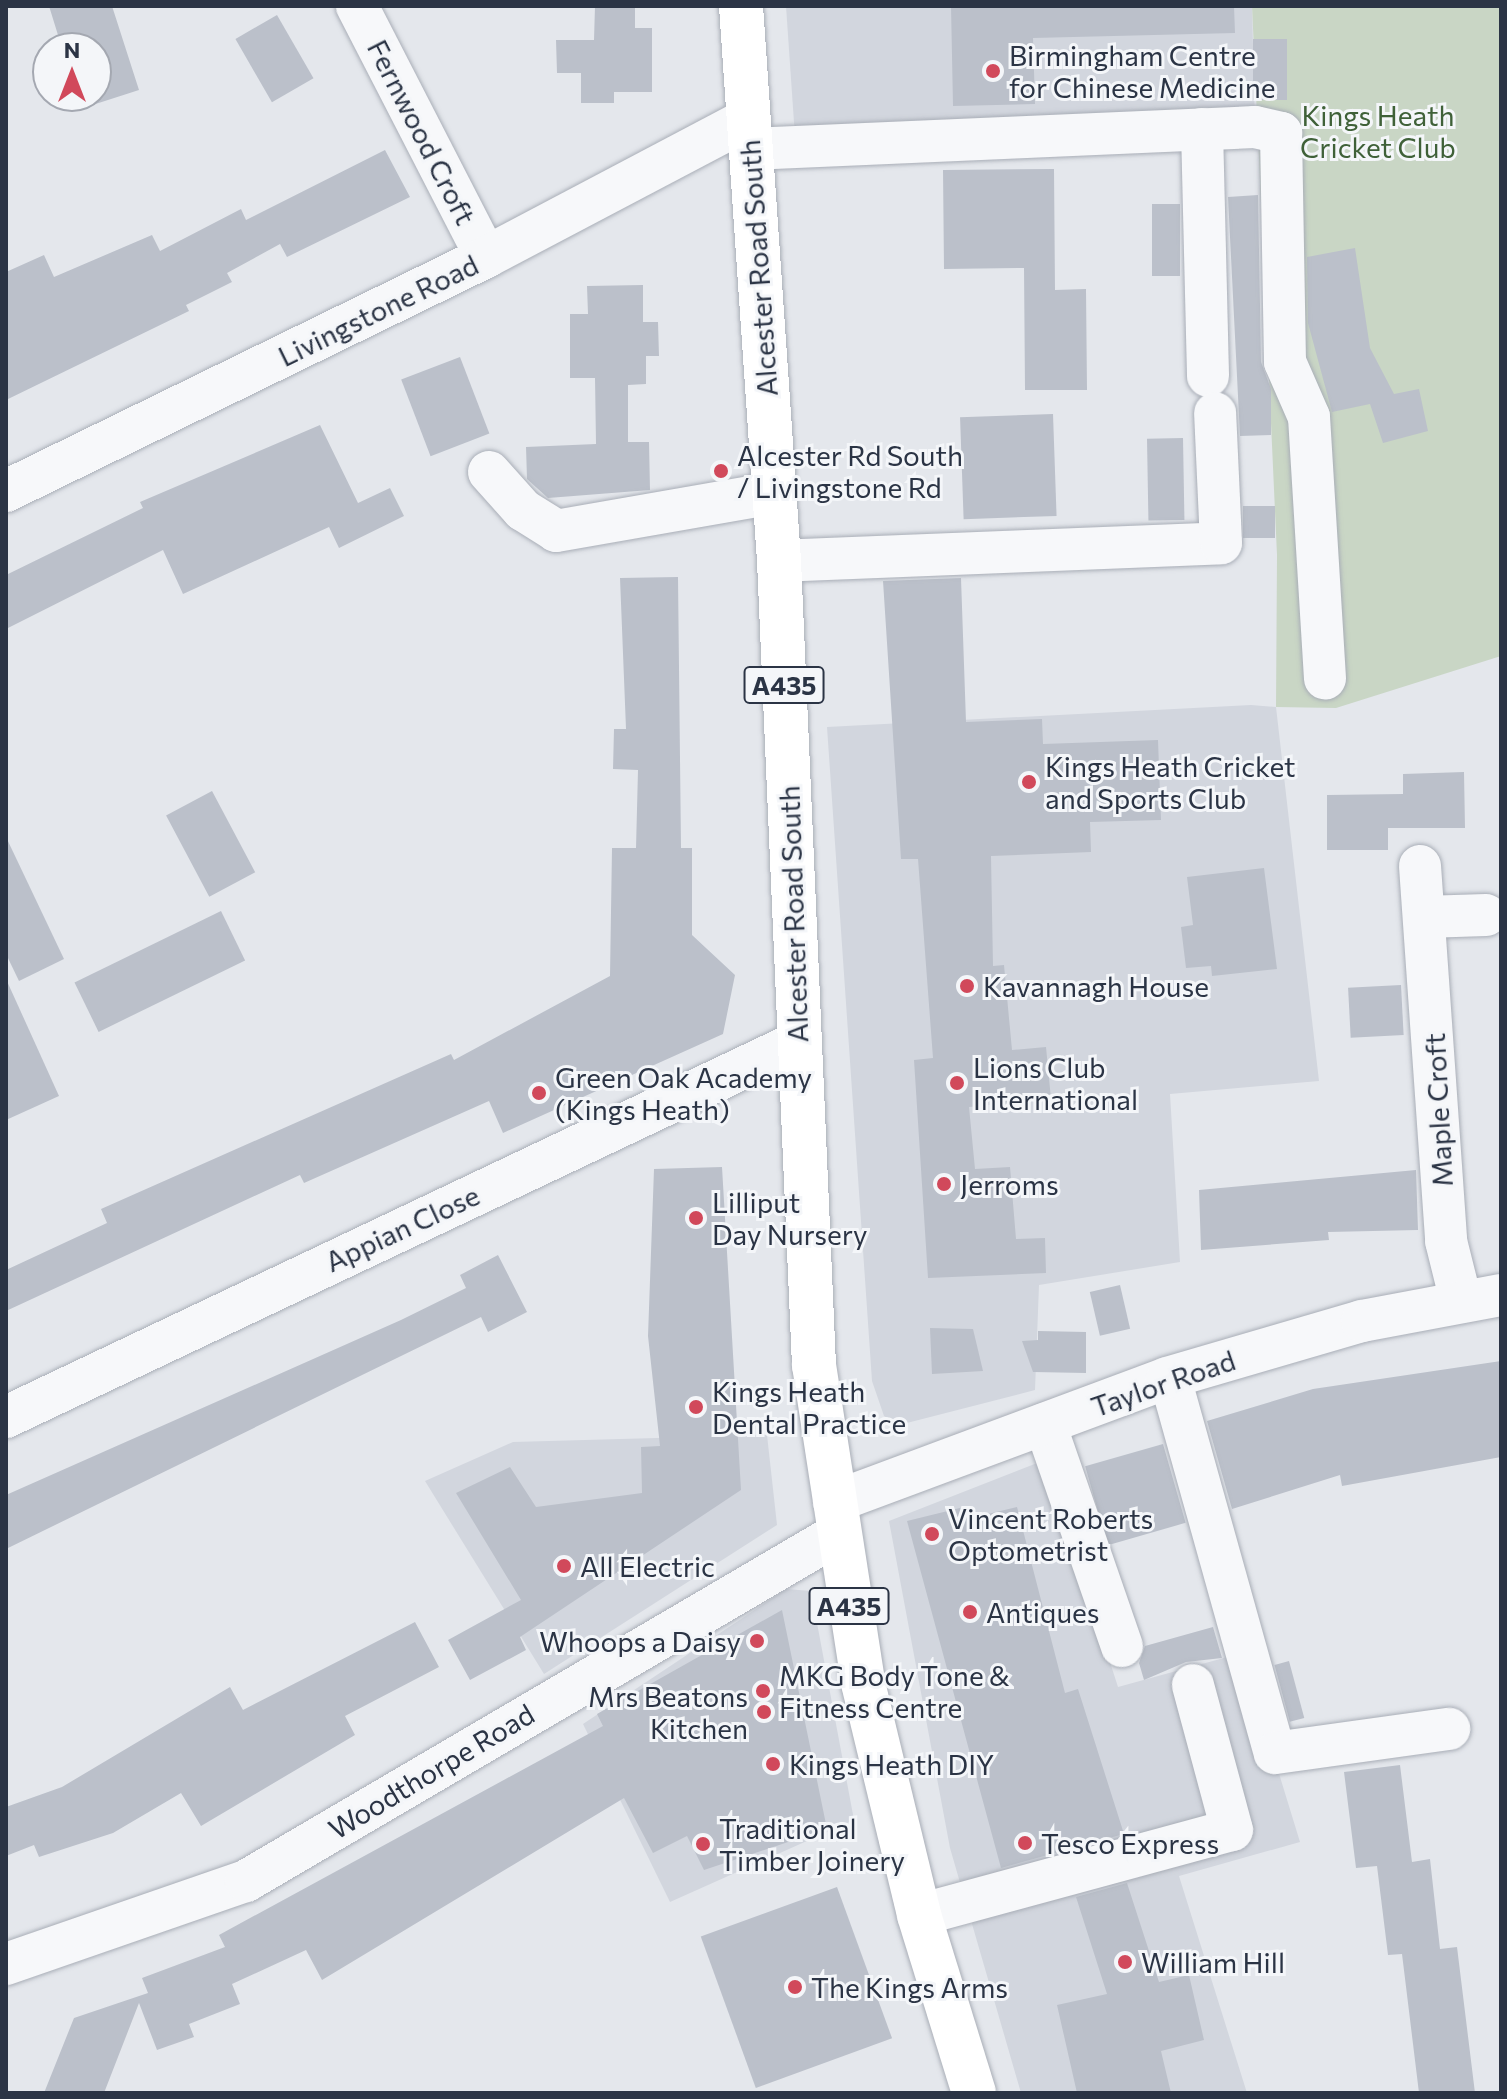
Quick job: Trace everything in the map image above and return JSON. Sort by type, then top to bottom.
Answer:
[{"type":"highway","name":"Alcester Road South","points":[[741,6],[779,561],[814,1365],[835,1519],[919,1915],[974,2093]]},
{"type":"street","name":"Fernwood Croft","points":[[357,6],[486,257]]},
{"type":"street","points":[[779,561],[1221,543],[1202,129]]},
{"type":"street","points":[[748,134],[1202,129],[1281,133],[1285,362],[1309,417],[1325,679]]},
{"type":"street","name":"Livingstone Road","points":[[6,491],[486,257],[748,134]]},
{"type":"street","points":[[489,472],[523,510],[556,531],[774,493]]},
{"type":"street","name":"Maple Croft","points":[[1420,866],[1446,1241],[1481,1298]]},
{"type":"street","points":[[1424,917],[1486,915]]},
{"type":"street","name":"Appian Close","points":[[6,1417],[798,1042]]},
{"type":"street","name":"Taylor Road","points":[[835,1519],[1045,1424],[1170,1378],[1481,1298]]},
{"type":"street","points":[[1170,1378],[1275,1753],[1449,1729]]},
{"type":"street","points":[[1045,1424],[1122,1646]]},
{"type":"street","name":"Woodthorpe Road","points":[[6,1964],[246,1881],[835,1519]]},
{"type":"street","points":[[919,1915],[1232,1830],[1193,1685]]},
{"type":"shaded area","points":[[786,6],[1252,6],[1255,127],[797,166]]},
{"type":"shaded area","points":[[1251,705],[1276,707],[1319,1081],[1170,1094],[1180,1262],[1039,1285],[1035,1390],[899,1425],[884,1416],[872,1381],[827,727]]},
{"type":"shaded area","points":[[767,1435],[777,1525],[544,1674],[425,1481],[513,1442]]},
{"type":"shaded area","points":[[1045,1460],[1118,1687],[1242,1653],[1300,1842],[1179,1876],[1247,2093],[1021,2093],[950,1848],[889,1521]]},
{"type":"shaded area","points":[[786,1589],[811,1591],[854,1820],[670,1902],[583,1724]]},
{"type":"green space","name":"Kings Heath Cricket Club","points":[[1252,6],[1501,6],[1501,656],[1336,708],[1276,707],[1277,555]]},
{"type":"building","points":[[49,6],[112,6],[139,90],[112,99],[112,32],[57,32]]},
{"type":"building","points":[[595,6],[635,6],[635,28],[652,28],[652,92],[614,92],[614,103],[581,103],[581,73],[557,73],[556,40],[594,40]]},
{"type":"building","name":"Birmingham Centre for Chinese Medicine","points":[[951,6],[1234,6],[1235,33],[1033,38],[1035,104],[953,106]]},
{"type":"building","points":[[277,15],[314,78],[272,102],[235,39]]},
{"type":"building","points":[[1253,39],[1287,39],[1287,100],[1253,100]]},
{"type":"building","points":[[385,150],[410,197],[287,257],[280,244],[227,273],[232,282],[186,305],[189,311],[6,400],[6,272],[44,255],[54,277],[152,235],[160,251],[241,209],[246,220]]},
{"type":"building","points":[[1054,169],[1055,290],[1086,289],[1087,390],[1025,390],[1024,268],[944,269],[943,170]]},
{"type":"building","points":[[1258,195],[1261,362],[1271,389],[1271,435],[1240,436],[1228,197]]},
{"type":"building","points":[[1152,204],[1180,204],[1180,276],[1152,276]]},
{"type":"building","points":[[1355,248],[1370,348],[1394,394],[1419,389],[1428,431],[1383,443],[1370,404],[1332,412],[1308,323],[1307,257]]},
{"type":"building","points":[[643,285],[643,322],[658,322],[659,356],[646,356],[646,384],[628,385],[628,442],[649,442],[650,490],[548,498],[527,479],[526,447],[596,444],[595,378],[570,378],[570,314],[588,314],[587,286]]},
{"type":"building","points":[[460,357],[489,434],[431,456],[401,380]]},
{"type":"building","points":[[1053,414],[1057,516],[964,519],[960,417]]},
{"type":"building","points":[[320,425],[358,503],[390,488],[404,516],[339,548],[329,527],[183,594],[163,550],[6,629],[6,575],[143,508],[140,502]]},
{"type":"building","points":[[1183,438],[1184,520],[1148,521],[1147,439]]},
{"type":"building","points":[[1243,506],[1275,506],[1275,538],[1243,538]]},
{"type":"building","points":[[678,577],[681,848],[692,848],[692,935],[735,975],[723,1034],[503,1133],[489,1101],[304,1183],[300,1175],[6,1311],[6,1270],[107,1223],[101,1209],[451,1054],[454,1060],[610,976],[612,848],[636,848],[638,770],[613,769],[614,729],[626,729],[620,578]]},
{"type":"building","points":[[961,578],[966,722],[1042,719],[1043,744],[1158,740],[1161,820],[1090,822],[1091,852],[991,856],[993,966],[1004,965],[1012,1050],[1046,1047],[1051,1099],[969,1107],[975,1169],[1010,1167],[1016,1239],[1045,1238],[1046,1273],[928,1278],[914,1060],[933,1058],[918,859],[901,859],[883,581]]},
{"type":"building","points":[[1464,772],[1465,828],[1388,828],[1388,850],[1327,850],[1327,795],[1403,794],[1403,774]]},
{"type":"building","points":[[212,791],[255,872],[209,897],[166,815]]},
{"type":"building","points":[[6,837],[64,959],[19,981],[6,954]]},
{"type":"building","points":[[1264,868],[1277,969],[1212,976],[1211,966],[1186,968],[1181,927],[1193,925],[1187,877]]},
{"type":"building","points":[[221,911],[245,960],[99,1032],[74,982]]},
{"type":"building","points":[[6,979],[59,1096],[6,1120]]},
{"type":"building","points":[[1401,985],[1404,1035],[1351,1038],[1348,988]]},
{"type":"building","points":[[722,1167],[741,1490],[520,1637],[526,1650],[470,1680],[448,1640],[521,1600],[456,1493],[510,1467],[536,1507],[642,1493],[641,1447],[660,1446],[648,1336],[654,1169]]},
{"type":"building","points":[[1416,1170],[1418,1230],[1328,1232],[1329,1240],[1201,1250],[1199,1190]]},
{"type":"building","points":[[498,1255],[527,1312],[488,1332],[481,1317],[6,1549],[6,1495],[401,1320],[466,1288],[460,1275]]},
{"type":"building","points":[[1120,1285],[1130,1329],[1100,1336],[1090,1292]]},
{"type":"building","points":[[930,1328],[973,1329],[983,1371],[932,1374]]},
{"type":"building","points":[[1038,1331],[1086,1332],[1086,1373],[1033,1372],[1022,1341],[1038,1340]]},
{"type":"building","points":[[1501,1361],[1501,1457],[1342,1486],[1340,1475],[1232,1509],[1207,1421],[1313,1389]]},
{"type":"building","points":[[1163,1444],[1186,1523],[1108,1545],[1085,1466]]},
{"type":"building","points":[[964,1507],[967,1519],[1017,1507],[1065,1693],[1078,1689],[1124,1834],[1001,1868],[907,1521]]},
{"type":"building","points":[[782,1610],[827,1829],[704,1870],[687,1836],[653,1853],[624,1798],[322,1980],[306,1950],[232,1984],[240,2004],[189,2024],[194,2037],[157,2050],[139,2003],[104,2093],[44,2093],[74,2018],[148,1993],[142,1978],[225,1947],[219,1935],[603,1726],[597,1714]]},
{"type":"building","points":[[415,1622],[439,1667],[345,1716],[355,1735],[201,1826],[181,1793],[113,1833],[39,1857],[34,1845],[6,1856],[6,1807],[62,1787],[230,1687],[243,1710]]},
{"type":"building","points":[[1213,1627],[1222,1658],[1186,1662],[1144,1680],[1139,1663],[1145,1646]]},
{"type":"building","points":[[1289,1661],[1304,1718],[1290,1722],[1275,1665]]},
{"type":"building","points":[[1400,1765],[1412,1862],[1430,1859],[1440,1949],[1457,1947],[1475,2093],[1419,2093],[1402,1954],[1388,1955],[1377,1866],[1356,1868],[1344,1772]]},
{"type":"building","points":[[1127,1883],[1159,1982],[1189,1975],[1204,2040],[1161,2051],[1171,2093],[1077,2093],[1057,2005],[1107,1994],[1076,1897]]},
{"type":"building","name":"The Kings Arms","points":[[837,1887],[892,2038],[756,2088],[701,1937]]},
{"type":"place","name":"Birmingham Centre for Chinese Medicine","points":[[993,71]]},
{"type":"place","name":"Alcester Rd South / Livingstone Rd","points":[[721,471]]},
{"type":"place","name":"Kings Heath Cricket and Sports Club","points":[[1029,782]]},
{"type":"place","name":"Kavannagh House","points":[[967,986]]},
{"type":"place","name":"Lions Club International","points":[[957,1083]]},
{"type":"place","name":"Green Oak Academy (Kings Heath)","points":[[539,1093]]},
{"type":"place","name":"Jerroms","points":[[944,1184]]},
{"type":"place","name":"Lilliput Day Nursery","points":[[696,1218]]},
{"type":"place","name":"Kings Heath Dental Practice","points":[[696,1407]]},
{"type":"place","name":"Vincent Roberts Optometrist","points":[[932,1534]]},
{"type":"place","name":"All Electric","points":[[564,1566]]},
{"type":"place","name":"Antiques","points":[[970,1612]]},
{"type":"place","name":"Whoops a Daisy","points":[[757,1641]]},
{"type":"place","name":"MKG Body Tone & Fitness Centre","points":[[763,1691]]},
{"type":"place","name":"Mrs Beatons Kitchen","points":[[764,1712]]},
{"type":"place","name":"Kings Heath DIY","points":[[773,1764]]},
{"type":"place","name":"Tesco Express","points":[[1025,1843]]},
{"type":"place","name":"Traditional Timber Joinery","points":[[703,1844]]},
{"type":"place","name":"William Hill","points":[[1125,1962]]},
{"type":"place","name":"The Kings Arms","points":[[795,1987]]}]
